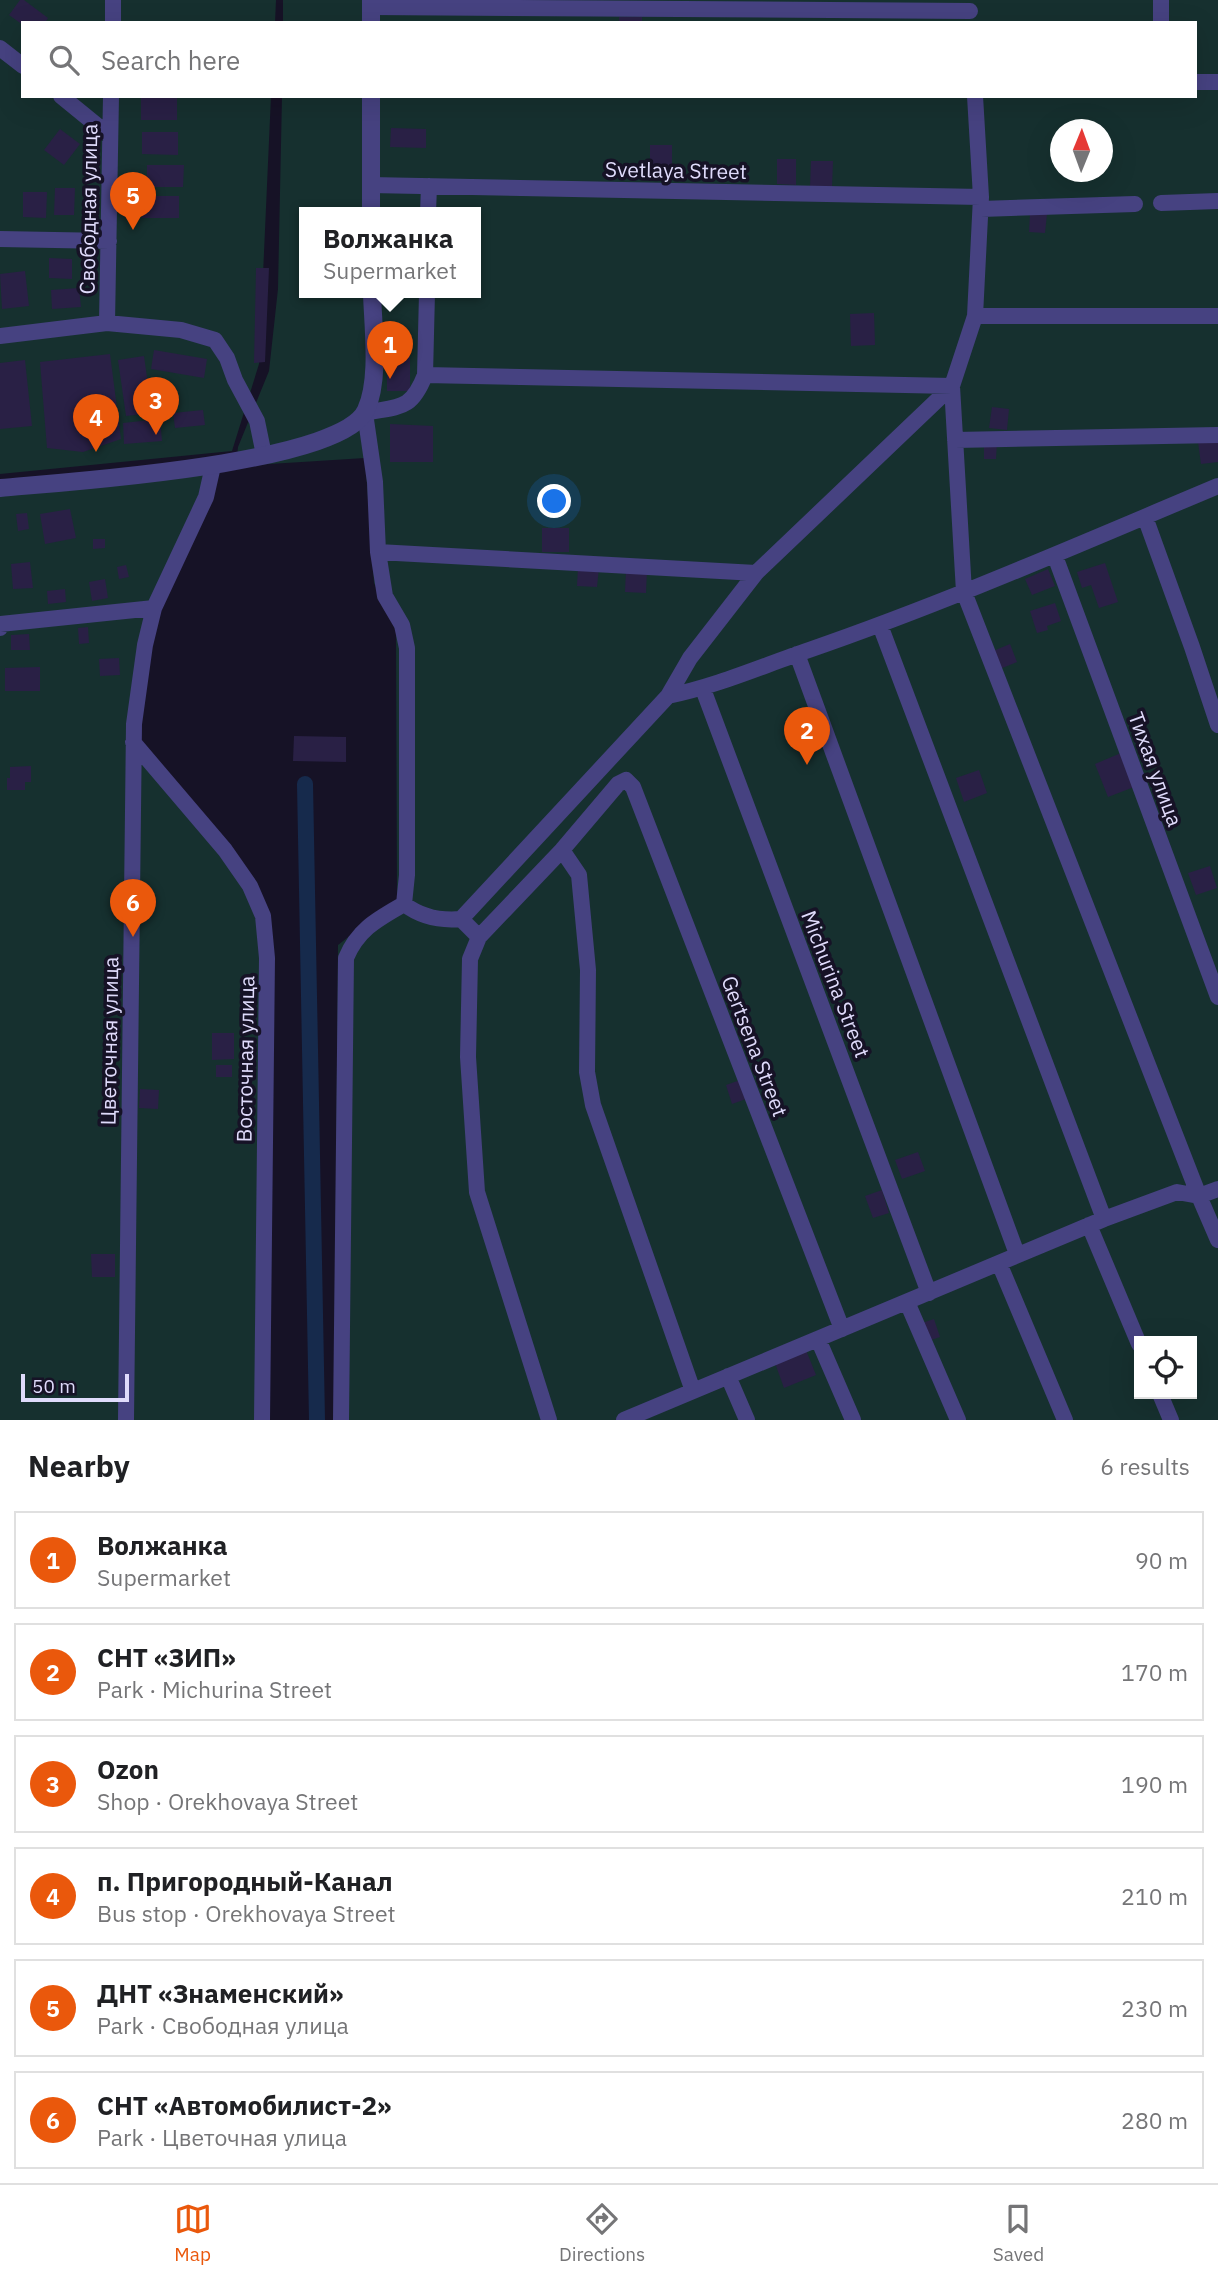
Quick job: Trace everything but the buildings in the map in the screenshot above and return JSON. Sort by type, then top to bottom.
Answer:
[{"type":"street","points":[[113,0],[113,21]]},
{"type":"street","points":[[1161,0],[1161,21]]},
{"type":"street","points":[[371,10],[970,11]]},
{"type":"street","points":[[0,48],[21,64]]},
{"type":"street","points":[[1197,82],[1218,82]]},
{"type":"street","points":[[64,98],[110,135]]},
{"type":"street","name":"Свободная улица","points":[[107,323],[111,98]]},
{"type":"street","points":[[371,98],[371,207]]},
{"type":"street","points":[[975,98],[981,203],[975,316],[952,386],[964,592],[1218,1240]]},
{"type":"street","name":"Svetlaya Street","points":[[370,185],[981,203],[1135,204]]},
{"type":"street","points":[[428,207],[429,186]]},
{"type":"street","points":[[1161,203],[1218,201]]},
{"type":"street","points":[[0,239],[109,241]]},
{"type":"street","points":[[372,298],[373,384],[365,413],[375,482],[378,552],[385,596],[402,625],[407,648],[407,875],[404,904]]},
{"type":"street","points":[[0,488],[213,466],[264,455],[340,433],[365,413],[406,405],[418,392],[425,375],[426,298]]},
{"type":"street","points":[[975,316],[1218,316]]},
{"type":"street","points":[[0,336],[107,323],[181,330],[215,340],[228,358],[235,380],[257,421],[264,455]]},
{"type":"street","points":[[425,375],[952,386]]},
{"type":"street","points":[[404,904],[416,913],[444,921],[461,919],[668,696],[690,658],[756,573],[952,386]]},
{"type":"street","points":[[955,440],[1218,435]]},
{"type":"street","name":"Цветочная улица","points":[[126,1420],[133,742],[138,687],[154,608],[206,497],[213,466]]},
{"type":"street","points":[[668,696],[703,689],[880,625],[1055,556],[1218,486]]},
{"type":"street","points":[[1145,517],[1218,725]]},
{"type":"street","points":[[378,552],[756,573]]},
{"type":"street","name":"Тихая улица","points":[[1055,556],[1218,997]]},
{"type":"street","points":[[0,626],[154,608]]},
{"type":"street","points":[[880,625],[1136,1336]]},
{"type":"street","points":[[797,654],[1017,1254]]},
{"type":"street","name":"Michurina Street","points":[[703,689],[929,1293]]},
{"type":"street","name":"Восточная улица","points":[[133,742],[225,850],[250,886],[263,916],[267,958],[262,1420]]},
{"type":"street","name":"Gertsena Street","points":[[562,849],[618,784],[626,780],[633,787],[842,1329]]},
{"type":"street","points":[[549,1420],[477,1192],[468,1056],[470,958],[479,937],[562,849],[579,874],[588,970],[587,1072],[593,1105],[693,1391]]},
{"type":"street","points":[[341,1420],[346,958],[353,942],[365,929],[404,904]]},
{"type":"street","points":[[461,919],[479,937]]},
{"type":"street","points":[[632,1418],[1096,1222],[1177,1192],[1199,1196],[1218,1189]]},
{"type":"street","points":[[999,1263],[1065,1420]]},
{"type":"street","points":[[907,1302],[958,1420]]},
{"type":"street","points":[[818,1339],[853,1420]]},
{"type":"street","points":[[728,1376],[747,1420]]},
{"type":"street","points":[[1162,1399],[1171,1420]]},
{"type":"green space","points":[[0,0],[276,0],[275,21],[21,21],[21,98],[271,98],[259,364],[232,451],[0,474]]},
{"type":"green space","points":[[283,0],[1218,0],[1218,1420],[334,1420],[338,945],[397,899],[396,631],[374,583],[365,458],[236,466],[238,447],[269,371],[278,289],[282,98],[1197,98],[1197,21],[283,21]]},
{"type":"green space","points":[[213,466],[154,608],[133,742],[225,850],[263,916],[262,1420],[0,1420],[0,488]]},
{"type":"waterway","points":[[305,784],[317,1420]]},
{"type":"place","name":"ДНТ «Знаменский»","points":[[133,230]]},
{"type":"place","name":"Волжанка","points":[[390,379]]},
{"type":"place","name":"Ozon","points":[[156,435]]},
{"type":"place","name":"п. Пригородный-Канал","points":[[96,452]]},
{"type":"place","name":"СНТ «ЗИП»","points":[[807,765]]},
{"type":"place","name":"СНТ «Автомобилист-2»","points":[[133,937]]}]
